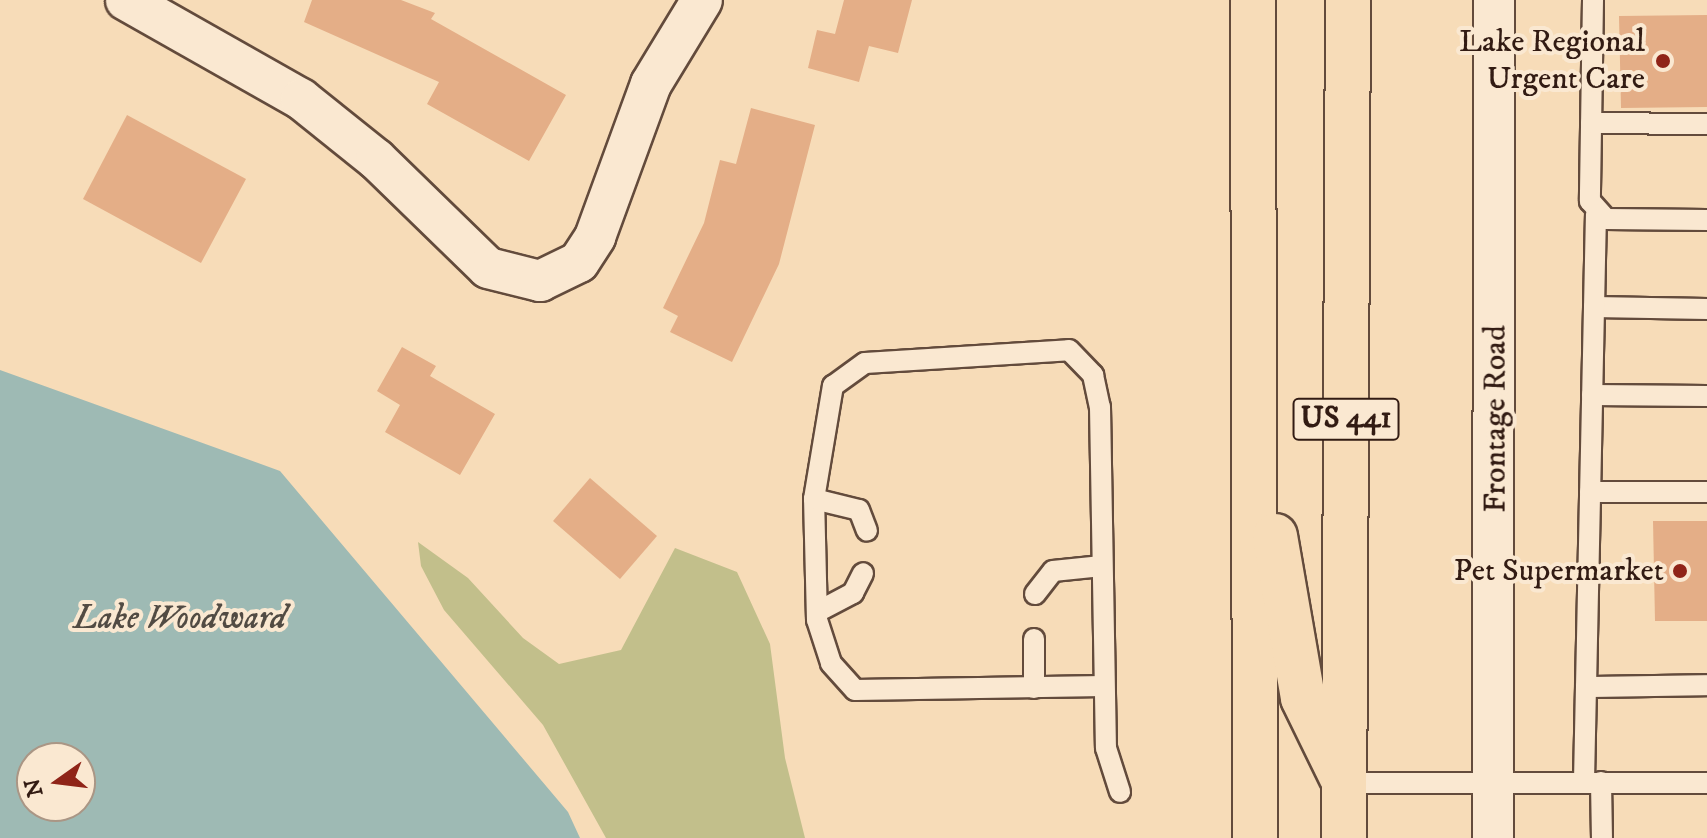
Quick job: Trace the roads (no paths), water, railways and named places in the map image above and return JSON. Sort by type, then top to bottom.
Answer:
[{"type":"main road","name":"US 441","points":[[1253,0],[1255,838]]},
{"type":"main road","name":"US 441","points":[[1344,838],[1348,0]]},
{"type":"main road","points":[[1254,416],[1303,698],[1344,783]]},
{"type":"street","points":[[126,0],[301,99],[376,159],[488,268],[540,281],[579,262],[595,237],[651,84],[702,0]]},
{"type":"street","name":"Frontage Road","points":[[1493,838],[1494,0]]},
{"type":"lane","points":[[1593,0],[1590,201],[1596,214],[1586,687],[1592,781],[1602,838]]},
{"type":"lane","points":[[1591,123],[1707,124]]},
{"type":"lane","points":[[1596,214],[1606,219],[1707,220]]},
{"type":"lane","points":[[1594,307],[1707,309]]},
{"type":"lane","points":[[1104,686],[855,690],[831,663],[817,612],[814,499],[833,386],[865,363],[1069,350],[1093,375],[1100,407],[1106,748],[1120,792]]},
{"type":"lane","points":[[1592,395],[1707,396]]},
{"type":"lane","points":[[1590,492],[1707,492]]},
{"type":"lane","points":[[814,499],[859,510],[867,531]]},
{"type":"lane","points":[[1035,594],[1053,571],[1102,566]]},
{"type":"lane","points":[[817,612],[853,593],[863,573]]},
{"type":"lane","points":[[1034,639],[1034,688]]},
{"type":"lane","points":[[1586,687],[1707,685]]},
{"type":"lane","points":[[1344,783],[1493,780],[1707,783]]},
{"type":"water","name":"Lake Woodward","points":[[0,370],[280,471],[568,812],[580,838],[0,838]]},
{"type":"place","name":"Lake Regional Urgent Care","points":[[1663,61]]},
{"type":"place","name":"Pet Supermarket","points":[[1680,571]]}]
